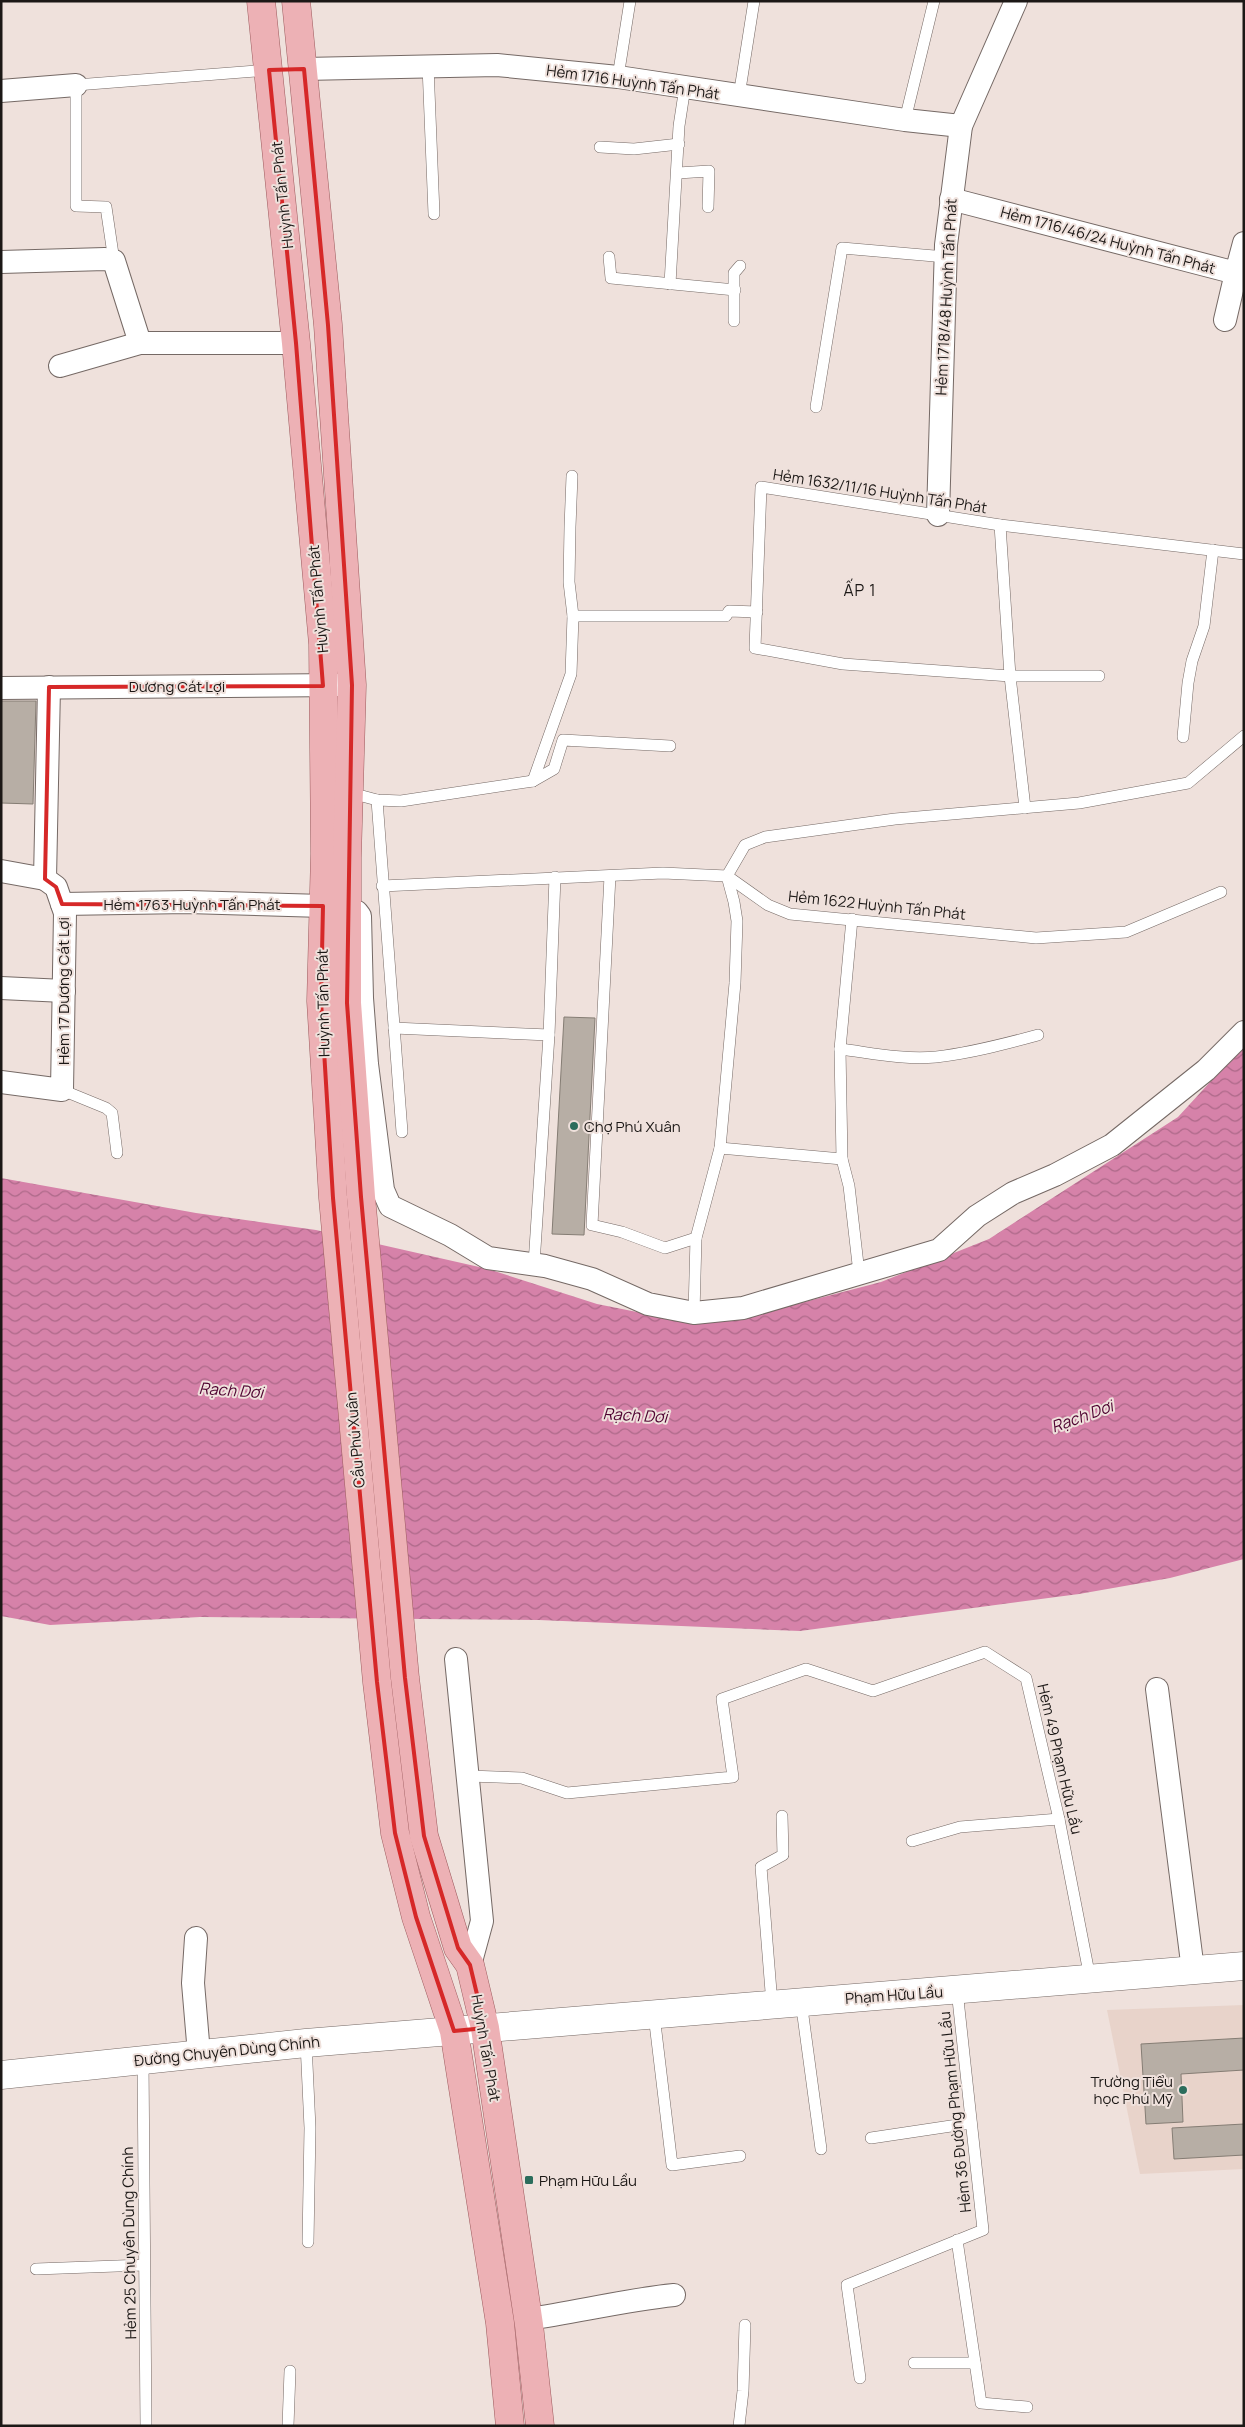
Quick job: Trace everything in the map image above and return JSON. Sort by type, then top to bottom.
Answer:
[{"type":"main road","name":"Huỳnh Tấn Phát","points":[[261,1],[296,343],[323,644],[323,686],[335,909],[347,1003],[361,1198]]},
{"type":"main road","name":"Huỳnh Tấn Phát","points":[[296,1],[328,325],[352,684],[351,793],[321,1001],[333,1198]]},
{"type":"main road","points":[[269,70],[304,69]]},
{"type":"main road","name":"Cầu Phú Xuân","points":[[333,1198],[377,1682]]},
{"type":"main road","name":"Cầu Phú Xuân","points":[[361,1198],[405,1678]]},
{"type":"main road","name":"Huỳnh Tấn Phát","points":[[405,1678],[424,1836],[458,1948],[470,1965],[485,2028],[528,2319],[540,2426]]},
{"type":"main road","name":"Huỳnh Tấn Phát","points":[[377,1682],[395,1833],[416,1917],[454,2031],[500,2323],[510,2426]]},
{"type":"main road","name":"Phạm Hữu Lầu","points":[[485,2028],[1244,1966]]},
{"type":"main road","name":"Đường Chuyên Dùng Chính","points":[[1,2075],[306,2043],[485,2028]]},
{"type":"street","name":"Hẻm 1718/48 Huỳnh Tấn Phát","points":[[938,515],[946,257],[951,199],[961,126],[1016,1]]},
{"type":"street","name":"Hẻm 1716 Huỳnh Tấn Phát","points":[[304,69],[497,65],[618,77],[905,120],[961,126]]},
{"type":"street","points":[[1,91],[76,85]]},
{"type":"street","name":"Hẻm 1716/46/24 Huỳnh Tấn Phát","points":[[951,199],[1236,273],[1244,243]]},
{"type":"street","points":[[1,262],[105,259],[114,261],[140,343]]},
{"type":"street","points":[[1225,320],[1236,273]]},
{"type":"street","points":[[60,366],[140,343],[296,343]]},
{"type":"street","name":"Dương Cát Lợi","points":[[1,688],[323,686],[352,684]]},
{"type":"street","points":[[1,871],[45,879],[49,687]]},
{"type":"street","name":"Hẻm 17 Dương Cát Lợi","points":[[45,879],[56,887],[64,913],[62,1090]]},
{"type":"street","name":"Hẻm 1763 Huỳnh Tấn Phát","points":[[62,904],[188,902],[335,909]]},
{"type":"street","points":[[335,909],[357,912],[360,916],[362,998],[367,1064],[385,1200],[390,1206],[450,1235],[488,1258],[534,1264],[592,1279],[648,1304],[694,1313],[743,1308],[938,1250],[977,1216],[1013,1193],[1055,1175],[1112,1146],[1206,1070],[1244,1032]]},
{"type":"street","points":[[1,988],[64,991]]},
{"type":"street","points":[[1,1082],[62,1090]]},
{"type":"street","points":[[456,1659],[482,1921],[470,1965]]},
{"type":"street","points":[[1157,1689],[1193,1970]]},
{"type":"street","points":[[196,1938],[193,1983],[198,2054]]},
{"type":"street","points":[[528,2319],[597,2308],[627,2300],[674,2295]]},
{"type":"lane","points":[[618,77],[630,1]]},
{"type":"lane","points":[[739,96],[754,1]]},
{"type":"lane","points":[[905,120],[934,1]]},
{"type":"lane","points":[[428,66],[434,214]]},
{"type":"lane","points":[[114,261],[106,207],[76,206],[76,85],[269,70]]},
{"type":"lane","points":[[670,284],[679,144],[685,87]]},
{"type":"lane","points":[[600,147],[634,149],[679,144]]},
{"type":"lane","points":[[678,172],[710,171],[708,207]]},
{"type":"lane","points":[[816,407],[842,248],[946,257]]},
{"type":"lane","points":[[609,257],[611,278],[735,290]]},
{"type":"lane","points":[[734,321],[734,273],[740,266]]},
{"type":"lane","points":[[534,781],[571,674],[573,616],[570,582],[572,476]]},
{"type":"lane","name":"Hẻm 1632/11/16 Huỳnh Tấn Phát","points":[[757,612],[761,487],[1000,525],[1244,554]]},
{"type":"lane","points":[[1000,525],[1010,676],[1025,808]]},
{"type":"lane","points":[[1183,737],[1188,683],[1192,661],[1204,626],[1213,550]]},
{"type":"lane","points":[[573,616],[726,616],[729,612],[757,612],[755,648],[843,664],[1010,676],[1099,676]]},
{"type":"lane","points":[[694,1313],[696,1238],[720,1148],[735,983],[737,921],[727,876],[744,845],[764,837],[895,819],[1079,803],[1188,783],[1244,736]]},
{"type":"lane","points":[[351,793],[377,800],[402,801],[534,781],[554,769],[563,740],[670,746]]},
{"type":"lane","points":[[377,800],[402,1132]]},
{"type":"lane","points":[[382,886],[663,873],[727,876]]},
{"type":"lane","points":[[610,876],[592,1225],[622,1232],[665,1248],[696,1238]]},
{"type":"lane","name":"Hẻm 1622 Huỳnh Tấn Phát","points":[[727,876],[768,905],[790,914],[1036,938],[1126,932],[1221,892]]},
{"type":"lane","points":[[534,1264],[549,1035],[555,877]]},
{"type":"lane","points":[[852,919],[840,1048],[842,1159],[849,1186],[859,1273]]},
{"type":"lane","points":[[394,1028],[549,1035]]},
{"type":"lane","points":[[840,1048],[898,1057],[936,1057],[986,1049],[1038,1035]]},
{"type":"lane","points":[[62,1090],[106,1108],[112,1113],[117,1153]]},
{"type":"lane","points":[[720,1148],[842,1159]]},
{"type":"lane","name":"Hẻm 49 Phạm Hữu Lầu","points":[[469,1776],[522,1778],[567,1793],[733,1777],[722,1699],[806,1669],[874,1691],[985,1652],[1026,1678],[1059,1819],[1090,1978]]},
{"type":"lane","points":[[772,2004],[761,1866],[783,1855],[782,1816]]},
{"type":"lane","points":[[912,1841],[960,1827],[1059,1819]]},
{"type":"lane","name":"Hẻm 36 Đường Phạm Hữu Lầu","points":[[860,2378],[847,2285],[983,2230],[957,1990]]},
{"type":"lane","points":[[801,2001],[821,2149]]},
{"type":"lane","points":[[654,2014],[672,2165],[740,2156]]},
{"type":"lane","points":[[306,2043],[310,2128],[308,2242]]},
{"type":"lane","name":"Hẻm 25 Chuyên Dùng Chính","points":[[143,2060],[146,2426]]},
{"type":"lane","points":[[871,2138],[971,2123]]},
{"type":"lane","points":[[957,2240],[981,2403],[1027,2407]]},
{"type":"lane","points":[[36,2269],[144,2265]]},
{"type":"lane","points":[[739,2426],[743,2391],[744,2325]]},
{"type":"lane","points":[[914,2363],[975,2363]]},
{"type":"lane","points":[[288,2426],[290,2370]]},
{"type":"highlighted area","points":[[304,69],[328,325],[352,685],[347,1003],[361,1197],[405,1678],[424,1836],[458,1948],[470,1965],[485,2028],[454,2031],[416,1917],[395,1833],[377,1682],[333,1198],[321,1001],[323,906],[62,904],[56,887],[45,879],[49,687],[323,686],[296,343],[269,70]]},
{"type":"shaded area","name":"Trường Tiểu học Phú Mỹ","points":[[1244,2005],[1244,2169],[1140,2174],[1107,2010]]},
{"type":"water","name":"Rạch Dơi","points":[[1244,1045],[1244,1559],[1170,1578],[1079,1594],[800,1631],[539,1620],[200,1617],[50,1625],[1,1616],[1,1178],[196,1213],[316,1230],[488,1269],[597,1304],[682,1321],[766,1312],[881,1282],[989,1239],[1178,1117]]},
{"type":"building","points":[[1,701],[36,701],[33,804],[1,803]]},
{"type":"building","name":"Chợ Phú Xuân","points":[[564,1017],[595,1018],[584,1235],[552,1234]]},
{"type":"building","points":[[1244,2038],[1244,2070],[1181,2074],[1183,2122],[1146,2124],[1141,2044]]},
{"type":"building","points":[[1244,2124],[1244,2155],[1174,2159],[1172,2128]]},
{"type":"place","name":"Chợ Phú Xuân","points":[[574,1126]]},
{"type":"place","name":"Trường Tiểu học Phú Mỹ","points":[[1183,2090]]},
{"type":"place","name":"Phạm Hữu Lầu","points":[[529,2180]]},
{"type":"district","name":"ẤP 1","points":[[860,590]]}]
